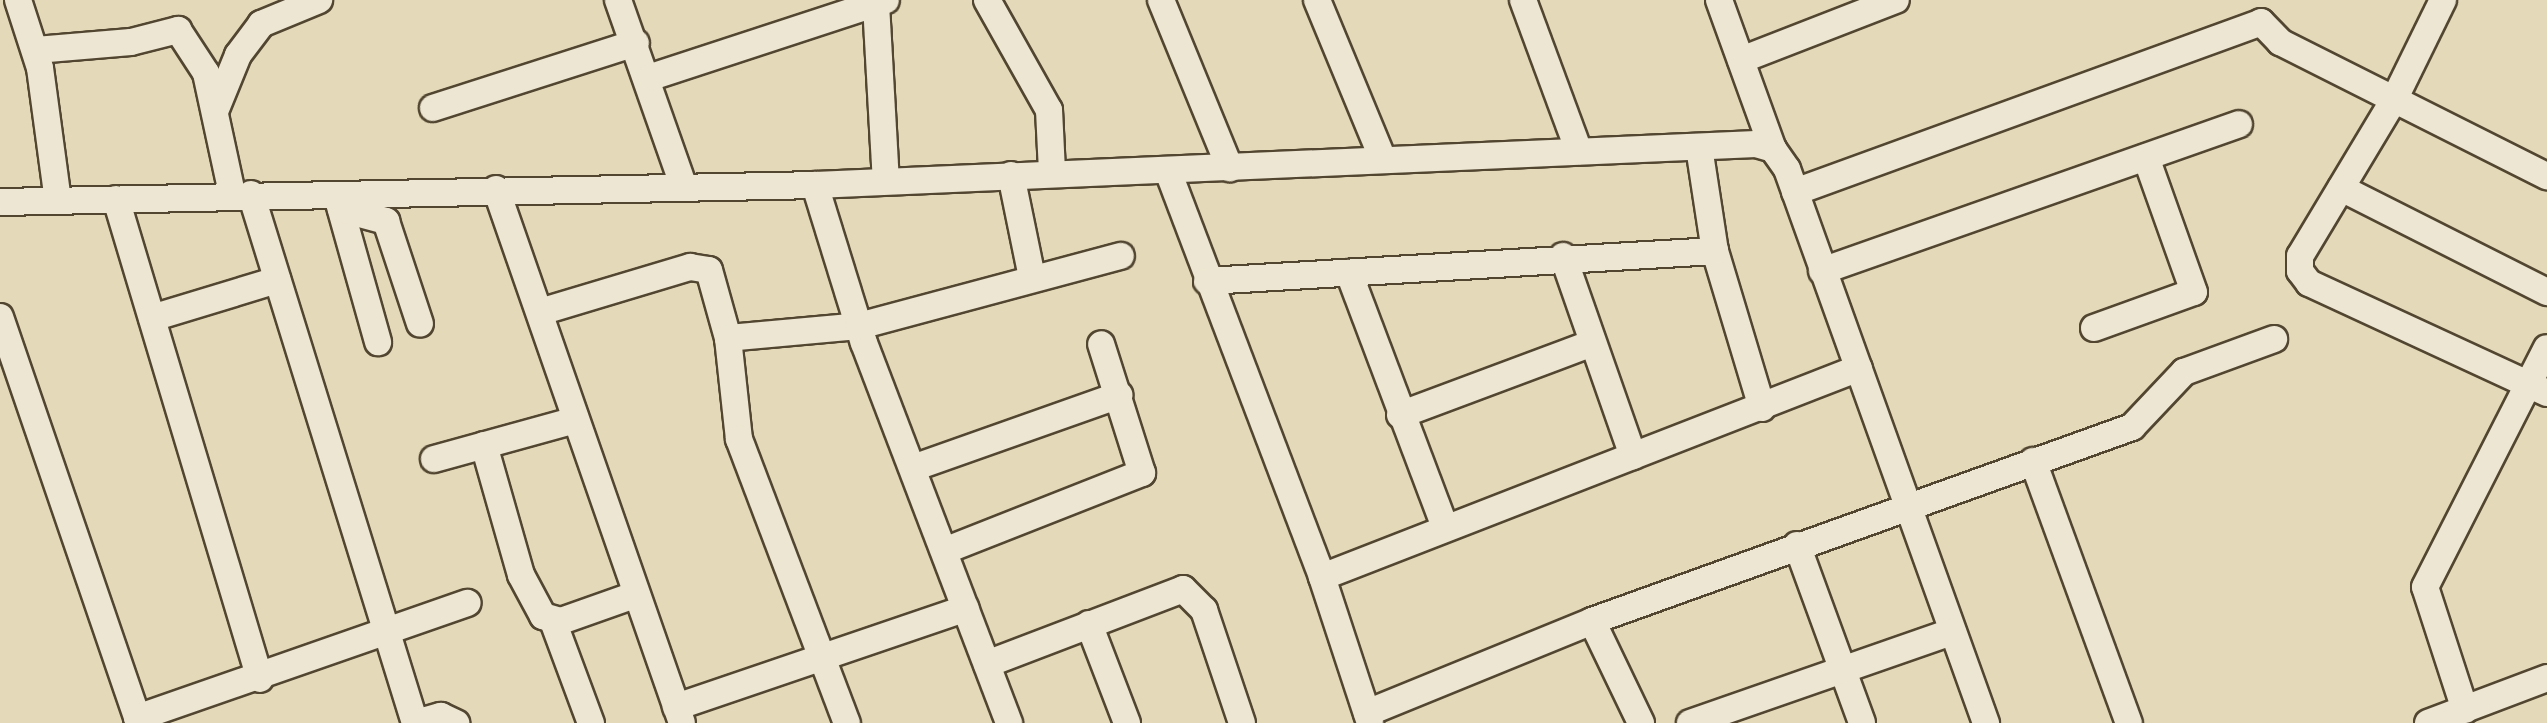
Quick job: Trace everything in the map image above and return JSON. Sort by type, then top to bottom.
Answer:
[{"type":"street","points":[[18,0],[36,50],[58,201]]},
{"type":"street","points":[[215,111],[252,35],[319,0]]},
{"type":"street","points":[[618,0],[651,77],[683,185]]},
{"type":"street","points":[[987,0],[1049,110],[1052,172]]},
{"type":"street","points":[[1161,0],[1230,168]]},
{"type":"street","points":[[1317,0],[1383,159]]},
{"type":"street","points":[[1523,0],[1579,151]]},
{"type":"street","points":[[1719,0],[1773,149],[1795,192],[1986,723]]},
{"type":"street","points":[[1741,60],[1896,0]]},
{"type":"street","points":[[2443,0],[2395,98],[2300,256],[2309,283],[2538,389]]},
{"type":"street","points":[[651,77],[881,2],[886,181]]},
{"type":"street","points":[[1795,192],[2256,11],[2280,42],[2547,176]]},
{"type":"street","points":[[36,50],[131,42],[178,30],[206,73],[242,194],[277,280],[384,634],[416,723],[441,716],[456,723]]},
{"type":"street","points":[[433,108],[636,43]]},
{"type":"street","points":[[1822,271],[2239,124]]},
{"type":"street","points":[[1699,147],[1715,251],[1762,408]]},
{"type":"street","points":[[0,202],[242,194],[339,200],[496,189],[815,185],[1052,172],[1168,171],[1579,151],[1699,147],[1773,149]]},
{"type":"street","points":[[2094,328],[2194,292],[2146,157]]},
{"type":"street","points":[[1168,171],[1207,281],[1322,577],[1368,718],[1592,621],[2132,427],[2184,372],[2274,339]]},
{"type":"street","points":[[1011,175],[1032,277]]},
{"type":"street","points":[[815,185],[859,326],[1009,723]]},
{"type":"street","points":[[2341,188],[2547,292]]},
{"type":"street","points":[[496,189],[679,715],[824,656],[966,608]]},
{"type":"street","points":[[116,199],[260,679]]},
{"type":"street","points":[[339,200],[386,221],[420,324]]},
{"type":"street","points":[[339,200],[378,342]]},
{"type":"street","points":[[1207,281],[1563,256],[1715,251]]},
{"type":"street","points":[[728,338],[859,326],[1032,277],[1121,256]]},
{"type":"street","points":[[1563,256],[1590,344],[1633,456]]},
{"type":"street","points":[[540,312],[700,266],[715,281],[728,338],[739,439],[847,723]]},
{"type":"street","points":[[1349,273],[1400,415],[1445,527]]},
{"type":"street","points":[[152,318],[277,280]]},
{"type":"street","points":[[0,317],[138,720],[468,603]]},
{"type":"street","points":[[944,551],[1137,478],[1143,466],[1101,344]]},
{"type":"street","points":[[1400,415],[1590,344]]},
{"type":"street","points":[[2465,710],[2425,587],[2538,389],[2547,348]]},
{"type":"street","points":[[1322,577],[1859,368]]},
{"type":"street","points":[[913,468],[1119,395]]},
{"type":"street","points":[[434,459],[576,420]]},
{"type":"street","points":[[484,445],[528,594],[553,621],[591,723]]},
{"type":"street","points":[[2033,461],[2129,723]]},
{"type":"street","points":[[1797,545],[1862,723]]},
{"type":"street","points":[[987,664],[1175,590],[1190,592],[1204,610],[1242,723]]},
{"type":"street","points":[[553,621],[635,595]]},
{"type":"street","points":[[1592,621],[1641,723]]},
{"type":"street","points":[[1089,624],[1127,723]]},
{"type":"street","points":[[1690,723],[1952,632]]},
{"type":"street","points":[[2428,723],[2547,678]]}]
